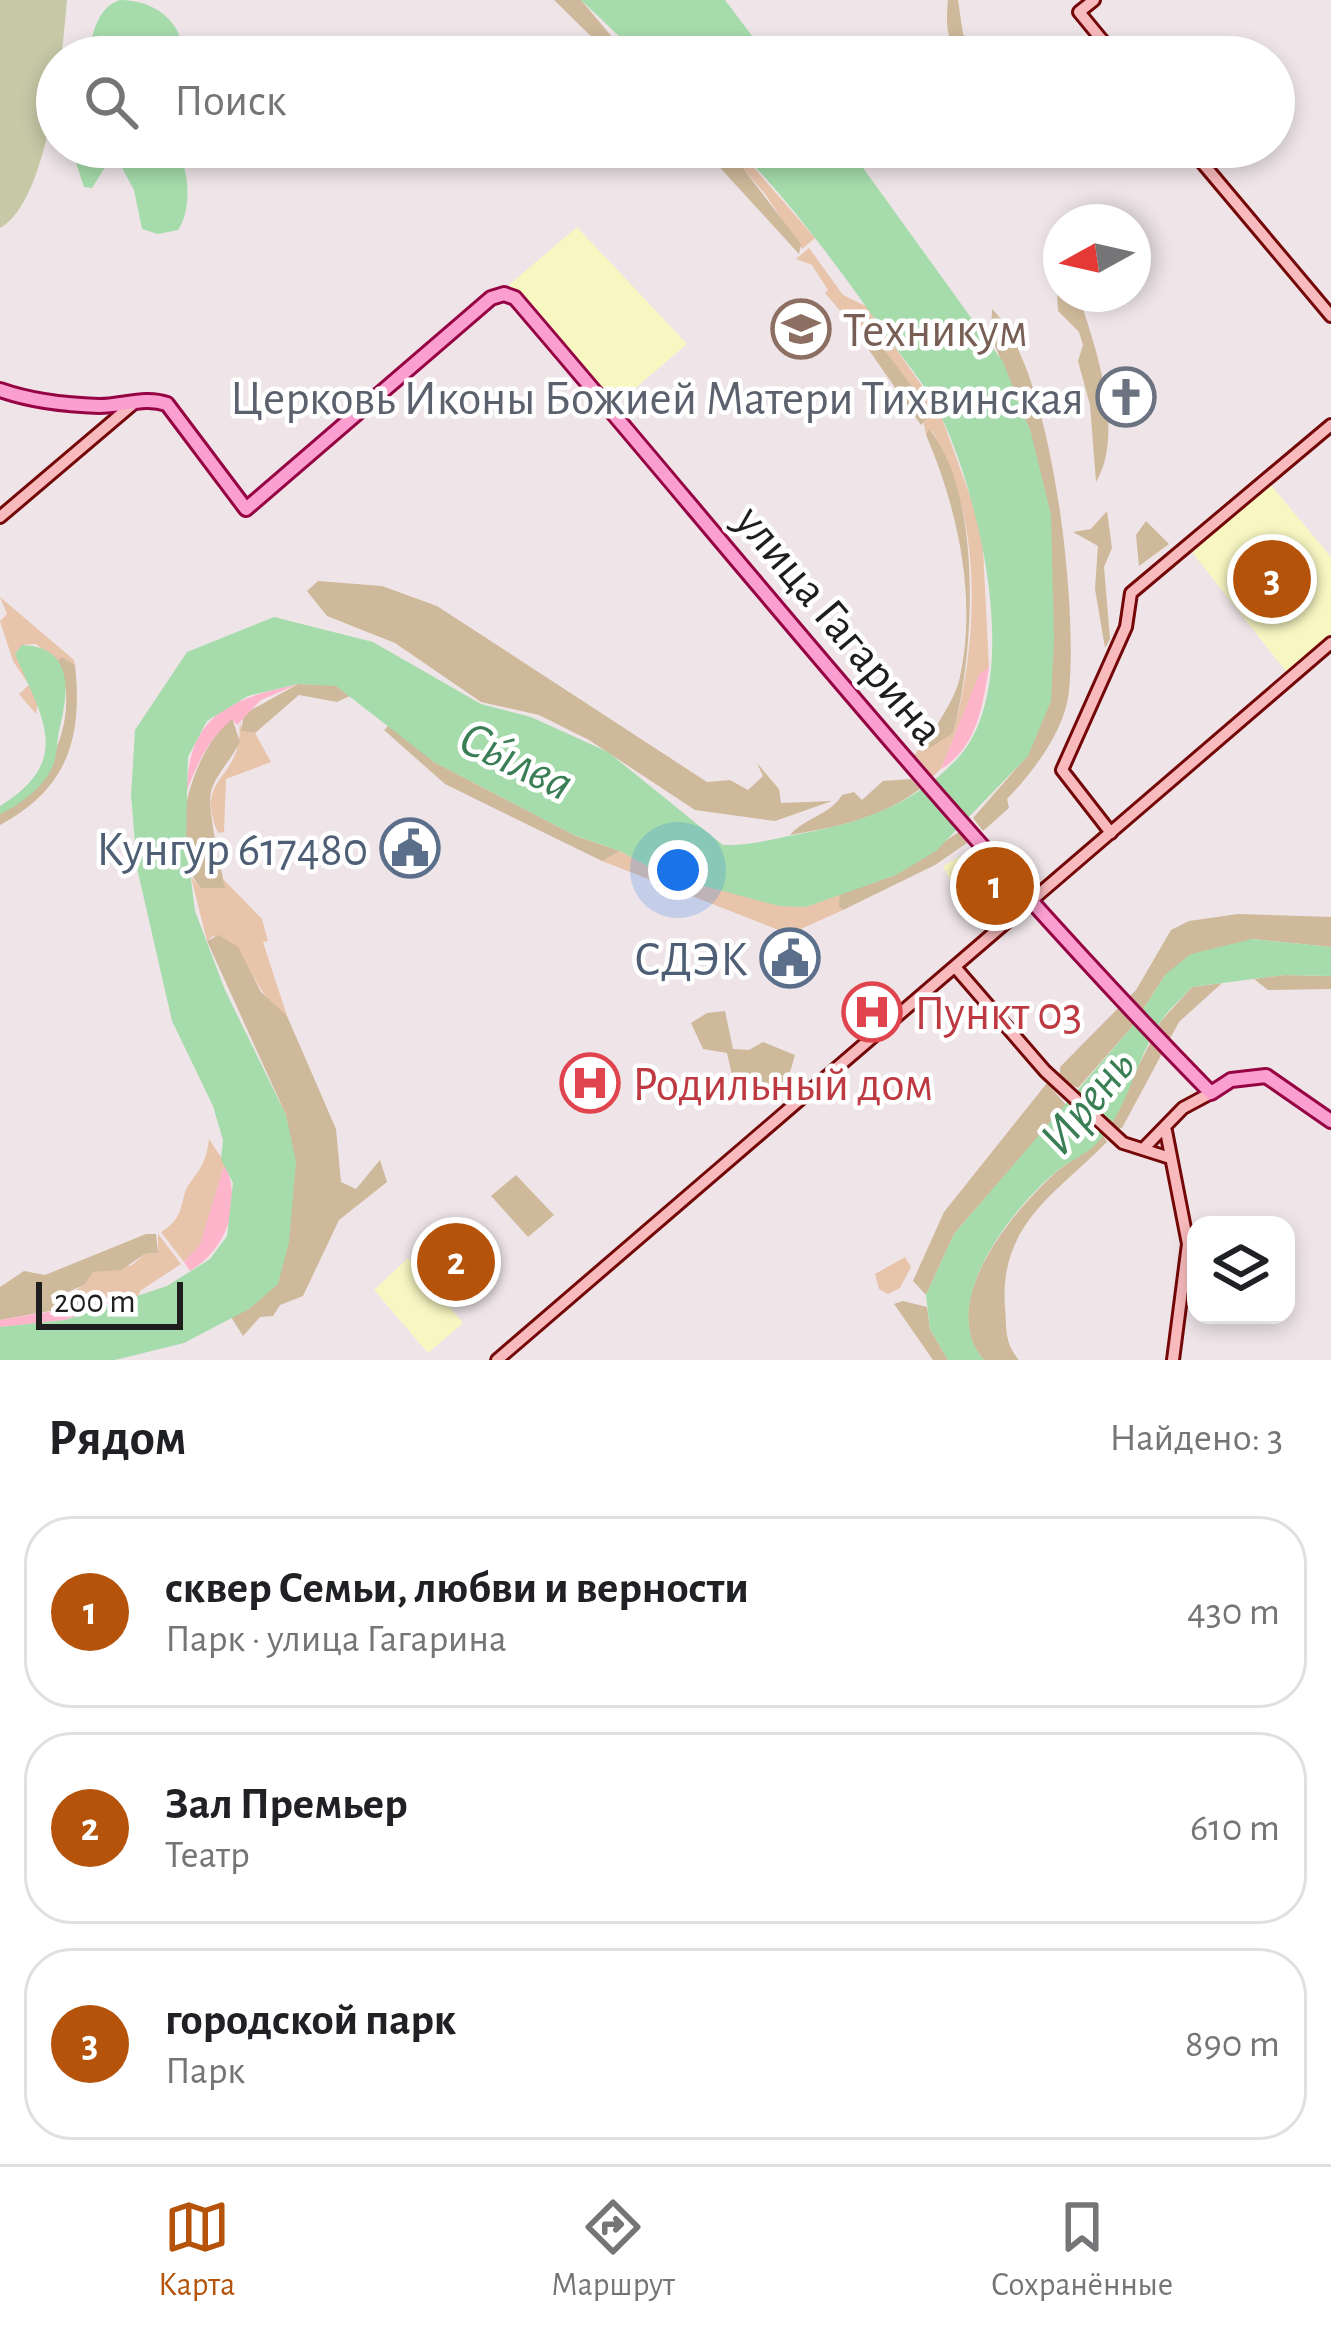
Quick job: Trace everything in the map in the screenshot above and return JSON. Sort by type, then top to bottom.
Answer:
[{"type":"main road","name":"улица Гагарина","points":[[133,404],[150,398],[167,404],[246,509],[491,298],[504,294],[515,298],[917,770],[1121,1003],[1211,1093]]},
{"type":"main road","points":[[0,390],[37,400],[133,404]]},
{"type":"main road","points":[[1211,1093],[1247,1076],[1266,1076],[1331,1121]]},
{"type":"street","points":[[1094,0],[1079,12],[1099,36]]},
{"type":"street","points":[[1207,168],[1331,316]]},
{"type":"street","points":[[0,518],[133,404]]},
{"type":"street","points":[[1111,833],[1062,770],[1126,627],[1138,583],[1331,425]]},
{"type":"street","points":[[497,1360],[1331,643]]},
{"type":"street","points":[[955,967],[1045,1071],[1113,1134],[1124,1143],[1167,1157]]},
{"type":"street","points":[[1145,1147],[1166,1131],[1183,1108],[1211,1093]]},
{"type":"street","points":[[1166,1131],[1167,1157],[1188,1244],[1173,1360]]},
{"type":"shaded area","points":[[0,0],[67,0],[63,36],[36,36],[38,168],[17,212],[0,228]]},
{"type":"shaded area","points":[[554,0],[581,0],[611,36],[591,36]]},
{"type":"shaded area","points":[[948,0],[958,0],[965,36],[950,36]]},
{"type":"shaded area","points":[[720,168],[743,168],[801,244],[799,254]]},
{"type":"shaded area","points":[[742,168],[754,168],[815,238],[802,249]]},
{"type":"shaded area","points":[[577,227],[687,344],[612,408],[509,285]]},
{"type":"shaded area","points":[[809,248],[843,295],[866,306],[939,410],[982,529],[989,667],[979,676],[941,769],[930,779],[910,760],[920,748],[953,733],[968,658],[971,579],[960,501],[932,431],[926,435],[918,394],[874,336],[862,340],[852,312],[842,313],[825,293],[828,290],[812,265],[796,259]]},
{"type":"shaded area","points":[[992,309],[1013,339],[1046,434],[1065,549],[1071,653],[1066,706],[1054,736],[1007,799],[1009,808],[983,831],[973,818],[1028,755],[1031,433],[991,336]]},
{"type":"shaded area","points":[[1059,312],[1084,312],[1105,392],[1108,441],[1096,482],[1090,405],[1078,361],[1083,345],[1079,332]]},
{"type":"shaded area","points":[[874,336],[918,394],[926,419],[921,425],[862,340]]},
{"type":"shaded area","points":[[929,429],[959,493],[970,576],[966,661],[953,733],[923,752],[959,681],[966,619],[956,524],[926,435]]},
{"type":"shaded area","points":[[1270,484],[1331,557],[1331,639],[1289,675],[1191,551]]},
{"type":"shaded area","points":[[1107,511],[1112,548],[1104,567],[1110,639],[1105,648],[1095,589],[1098,546],[1073,532],[1091,529]]},
{"type":"shaded area","points":[[1146,521],[1169,544],[1139,566],[1136,535]]},
{"type":"shaded area","points":[[318,581],[382,586],[437,606],[707,782],[730,780],[748,790],[763,776],[757,763],[779,789],[781,803],[832,801],[775,821],[695,810],[589,740],[539,715],[481,702],[395,643],[327,616],[307,591]]},
{"type":"shaded area","points":[[0,597],[74,660],[75,665],[63,658],[57,662],[36,644],[22,645],[15,654],[39,697],[36,714],[19,694],[29,685],[13,661],[0,621],[7,614]]},
{"type":"shaded area","points":[[62,657],[75,665],[77,692],[66,759],[41,795],[0,825],[0,814],[33,787],[57,748],[66,703],[57,662]]},
{"type":"shaded area","points":[[298,684],[336,685],[352,695],[337,702],[299,695],[255,733],[241,731],[244,714]]},
{"type":"shaded area","points":[[232,718],[240,742],[216,779],[210,800],[225,888],[201,888],[184,848],[187,800],[205,753]]},
{"type":"shaded area","points":[[240,722],[242,731],[255,733],[271,762],[226,779],[224,832],[218,833],[211,802],[235,754]]},
{"type":"shaded area","points":[[390,724],[434,762],[576,836],[620,851],[602,861],[445,784],[384,730]]},
{"type":"shaded area","points":[[911,779],[920,789],[889,808],[790,835],[842,795],[854,792],[862,800],[883,781]]},
{"type":"shaded area","points":[[960,831],[967,843],[935,865],[843,910],[839,906],[840,894],[896,875]]},
{"type":"shaded area","points":[[983,844],[1022,896],[1001,920],[965,873],[950,880],[943,866]]},
{"type":"shaded area","points":[[620,851],[666,876],[806,907],[840,894],[843,910],[792,933],[781,931],[602,861]]},
{"type":"shaded area","points":[[191,877],[201,888],[224,887],[223,879],[262,919],[268,941],[263,942],[287,1016],[266,996],[237,953],[213,936],[207,941]]},
{"type":"shaded area","points":[[1238,914],[1331,917],[1331,947],[1252,939],[1166,974],[1131,1028],[1078,1088],[1060,1079],[1060,1067],[1136,990],[1171,930],[1189,921]]},
{"type":"shaded area","points":[[219,935],[238,947],[261,992],[287,1016],[336,1129],[341,1182],[356,1189],[380,1160],[387,1182],[339,1220],[303,1296],[280,1305],[273,1316],[260,1317],[243,1336],[231,1317],[249,1309],[286,1115],[207,941]]},
{"type":"shaded area","points":[[1331,976],[1331,989],[1268,990],[1254,979]]},
{"type":"shaded area","points":[[1222,983],[1179,1022],[1122,1128],[1114,1129],[1110,1123],[1161,1021],[1192,987]]},
{"type":"shaded area","points":[[725,1011],[733,1049],[749,1050],[763,1042],[795,1055],[785,1089],[773,1093],[748,1080],[733,1080],[727,1053],[703,1049],[691,1023],[707,1013]]},
{"type":"shaded area","points":[[1047,1083],[1066,1105],[954,1234],[926,1295],[913,1281],[944,1212]]},
{"type":"shaded area","points":[[1102,1134],[1107,1142],[1049,1196],[1020,1233],[1011,1255],[1005,1279],[1006,1329],[1019,1360],[984,1360],[971,1338],[968,1313],[984,1262],[1035,1193]]},
{"type":"shaded area","points":[[209,1139],[225,1163],[200,1246],[184,1262],[161,1232],[179,1214],[186,1189],[205,1159]]},
{"type":"shaded area","points":[[516,1175],[554,1215],[528,1237],[491,1196]]},
{"type":"shaded area","points":[[156,1234],[158,1253],[145,1254],[121,1270],[93,1272],[84,1285],[61,1295],[89,1293],[105,1301],[0,1320],[0,1287],[24,1271],[45,1275]]},
{"type":"shaded area","points":[[158,1234],[181,1264],[138,1297],[62,1298],[84,1285],[92,1272],[132,1265],[145,1254],[158,1253]]},
{"type":"shaded area","points":[[905,1257],[911,1267],[900,1288],[888,1294],[879,1289],[875,1274]]},
{"type":"shaded area","points":[[408,1258],[463,1323],[428,1353],[374,1290]]},
{"type":"shaded area","points":[[903,1301],[927,1307],[930,1329],[948,1360],[933,1360],[894,1304]]},
{"type":"sand","points":[[989,667],[970,738],[941,769],[979,675]]},
{"type":"sand","points":[[298,684],[261,700],[237,725],[232,719],[224,726],[205,751],[187,790],[195,743],[218,714],[253,696]]},
{"type":"sand","points":[[225,1163],[232,1194],[228,1224],[214,1250],[190,1271],[184,1262],[200,1245]]},
{"type":"sand","points":[[119,1300],[65,1320],[0,1327],[0,1320]]},
{"type":"water","points":[[581,0],[725,0],[752,36],[619,36]]},
{"type":"water","points":[[132,1],[155,9],[179,36],[93,36],[112,4]]},
{"type":"water","points":[[78,168],[104,168],[92,188],[84,187]]},
{"type":"water","points":[[122,168],[184,168],[186,212],[178,230],[158,234],[142,229],[134,190]]},
{"type":"water","name":"Сы́лва","points":[[756,168],[863,168],[1003,362],[1031,433],[1051,515],[1051,701],[1028,756],[936,851],[896,875],[806,907],[779,906],[666,876],[620,851],[576,836],[434,762],[336,686],[298,684],[248,696],[207,721],[188,757],[186,841],[195,911],[225,990],[286,1115],[296,1162],[289,1242],[278,1284],[249,1309],[184,1343],[115,1360],[0,1360],[0,1327],[65,1320],[167,1286],[210,1259],[227,1236],[233,1183],[221,1159],[223,1140],[213,1106],[172,1021],[137,868],[131,795],[135,730],[187,652],[274,617],[373,642],[481,704],[531,717],[608,752],[723,845],[826,829],[867,817],[906,799],[957,759],[978,726],[989,685],[992,639],[989,590],[969,493],[930,396]]},
{"type":"water","points":[[22,645],[51,653],[59,662],[65,698],[50,772],[28,797],[0,814],[0,806],[38,772],[45,754],[41,717],[15,654]]},
{"type":"water","name":"Ирень","points":[[1252,939],[1331,947],[1331,976],[1284,975],[1192,987],[1152,1036],[1107,1131],[1039,1187],[986,1258],[969,1312],[971,1338],[984,1360],[948,1360],[930,1329],[926,1295],[954,1234],[1131,1028],[1166,974],[1191,954]]},
{"type":"place","name":"Техникум","points":[[801,329]]},
{"type":"place","name":"Церковь Иконы Божией Матери Тихвинская","points":[[1126,397]]},
{"type":"place","name":"городской парк","points":[[1272,579]]},
{"type":"place","name":"Кунгур 617480","points":[[410,848]]},
{"type":"place","name":"сквер Семьи, любви и верности","points":[[995,886]]},
{"type":"place","name":"СДЭК","points":[[790,958]]},
{"type":"place","name":"Пункт 03","points":[[872,1012]]},
{"type":"place","name":"Родильный дом","points":[[590,1083]]},
{"type":"place","name":"Зал Премьер","points":[[456,1262]]}]
